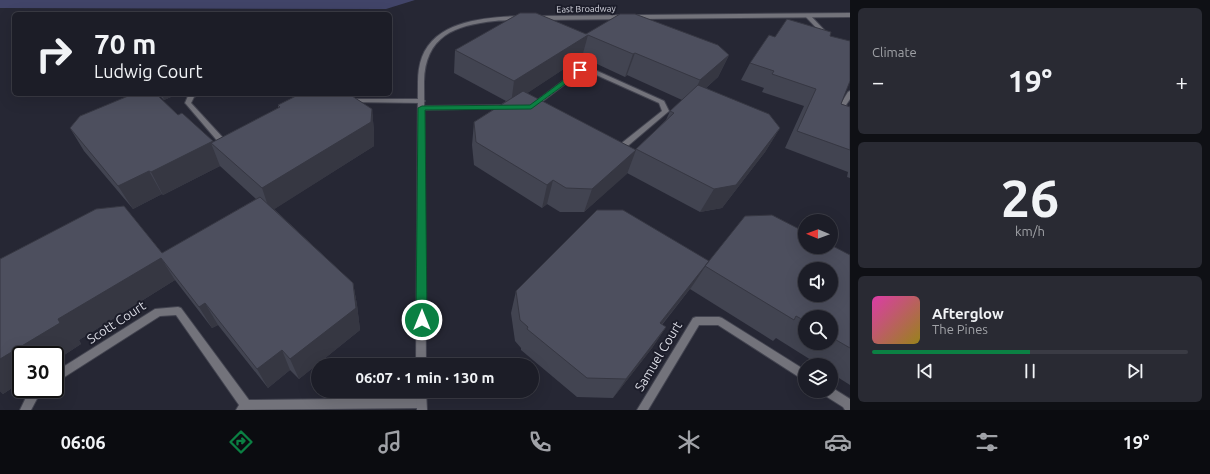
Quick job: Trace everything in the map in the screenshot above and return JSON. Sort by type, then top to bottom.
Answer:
[{"type":"street","points":[[807,15],[834,43]]},
{"type":"street","name":"East Broadway","points":[[532,18],[850,15]]},
{"type":"street","points":[[422,358],[422,104],[425,56],[428,49],[444,35],[455,29],[475,22],[524,18]]},
{"type":"street","points":[[531,107],[580,70],[593,71],[662,102],[666,111],[620,148],[612,148]]},
{"type":"street","points":[[850,93],[843,105],[845,110],[850,115]]},
{"type":"street","points":[[191,96],[188,103],[223,142],[237,142]]},
{"type":"street","points":[[345,101],[516,107]]},
{"type":"street","points":[[523,107],[531,107],[538,111]]},
{"type":"street","name":"Scott Court","points":[[64,372],[158,312],[178,311],[243,408],[421,406]]},
{"type":"street","name":"Samuel Court","points":[[642,410],[696,320],[719,321],[798,372]]},
{"type":"street","points":[[838,397],[847,403],[850,409]]},
{"type":"street","points":[[25,410],[31,398]]},
{"type":"shaded area","points":[[0,0],[415,0],[386,9],[0,8]]},
{"type":"building","points":[[520,13],[536,13],[586,34],[620,14],[635,14],[718,45],[729,55],[700,80],[588,35],[514,81],[455,50]]},
{"type":"building","points":[[787,19],[831,32],[830,36],[850,41],[850,81],[841,104],[850,107],[850,150],[797,131],[816,89],[772,74],[774,71],[750,63],[769,35],[775,37]]},
{"type":"building","points":[[698,85],[769,114],[780,128],[736,185],[714,189],[636,149],[674,113],[670,111]]},
{"type":"building","points":[[523,91],[636,150],[592,189],[566,188],[553,180],[547,185],[476,142],[474,122]]},
{"type":"building","points":[[128,96],[158,96],[178,115],[182,113],[213,141],[151,172],[149,171],[118,186],[70,128],[80,116]]},
{"type":"building","points":[[296,96],[352,96],[372,109],[371,122],[262,188],[211,143],[280,107],[278,105]]},
{"type":"building","points":[[260,197],[353,283],[356,308],[290,359],[282,350],[257,369],[205,303],[199,307],[161,258],[58,319],[60,323],[22,346],[12,346],[12,352],[0,359],[0,259],[96,209],[124,206],[162,253]]},
{"type":"building","points":[[597,210],[623,210],[709,261],[660,323],[666,327],[626,379],[587,378],[527,329],[528,327],[520,320],[516,291]]},
{"type":"building","points":[[772,215],[798,228],[798,254],[838,254],[838,249],[850,255],[850,348],[838,341],[838,310],[798,310],[798,317],[796,316],[794,320],[705,266],[745,216]]},
{"type":"route","points":[[422,320],[422,108],[531,107],[580,70]]}]
